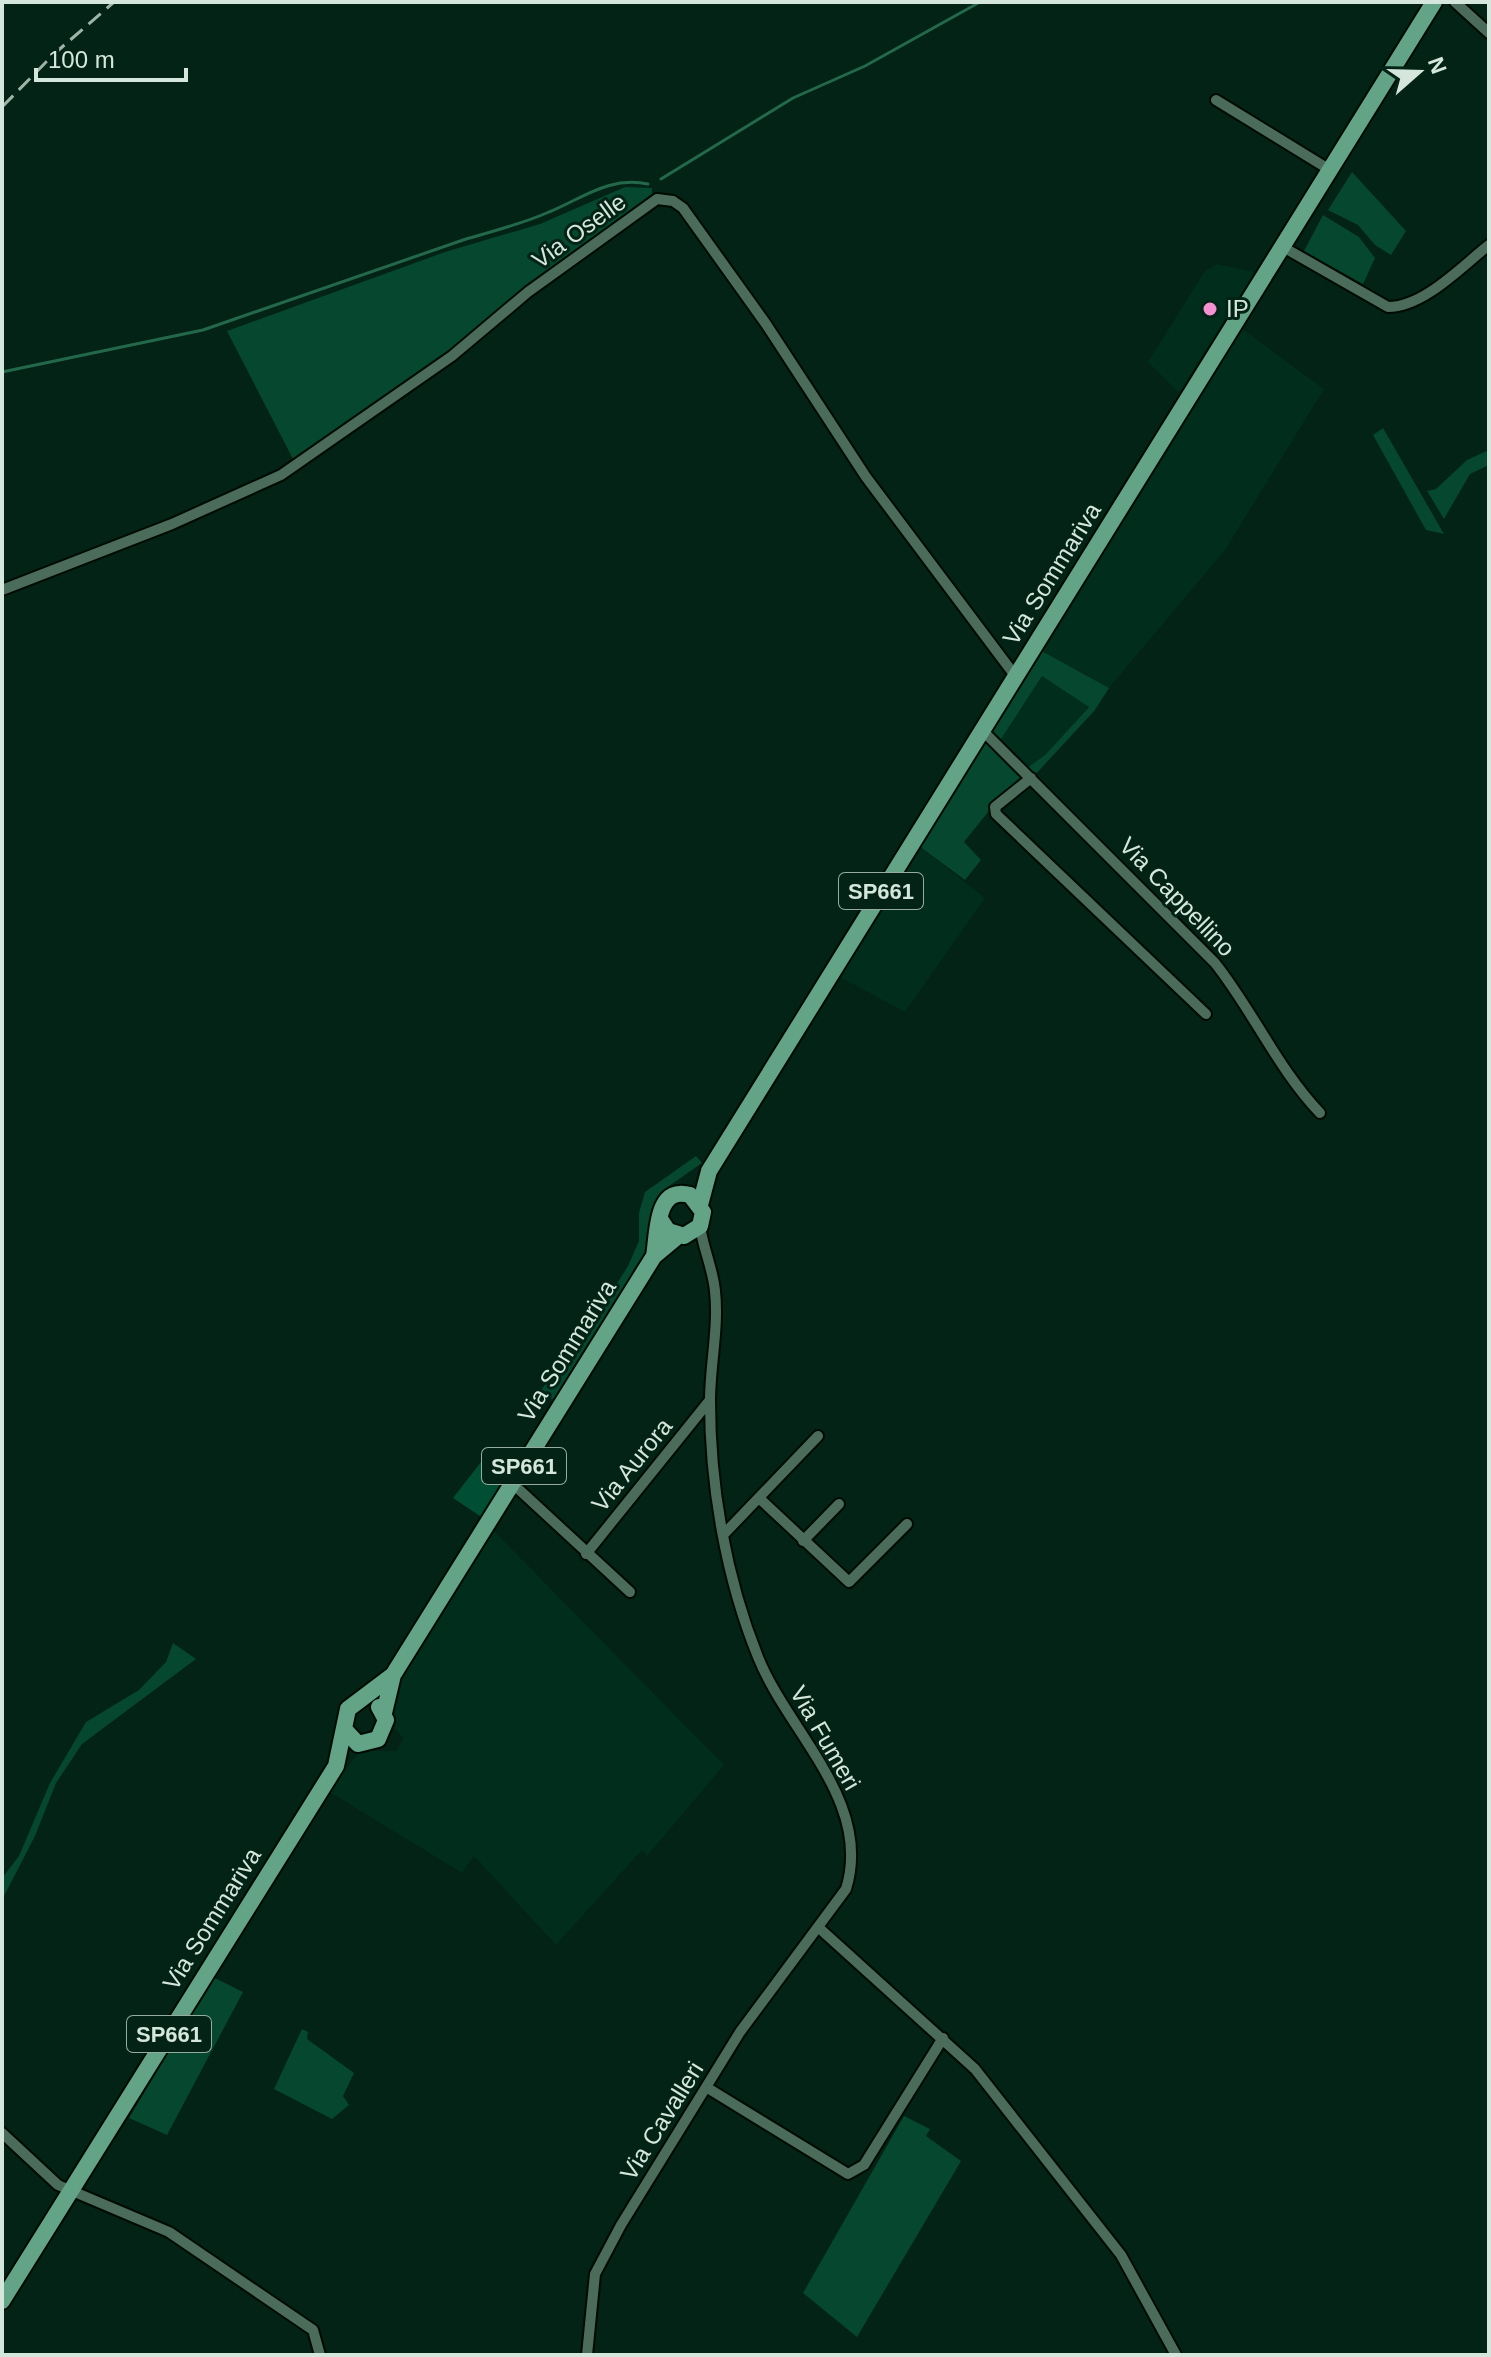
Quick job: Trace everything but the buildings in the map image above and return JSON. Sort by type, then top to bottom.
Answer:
[{"type":"main road","name":"Via Sommariva","points":[[700,1205],[709,1171],[1434,2]]},
{"type":"main road","name":"Via Sommariva","points":[[681,1193],[709,1171]]},
{"type":"main road","points":[[681,1193],[690,1195],[700,1205],[700,1226],[681,1236],[668,1231],[660,1219],[666,1200],[681,1193]]},
{"type":"main road","name":"Via Sommariva","points":[[654,1256],[660,1219]]},
{"type":"main road","name":"Via Sommariva","points":[[360,1702],[393,1675],[654,1256],[681,1236]]},
{"type":"main road","name":"Via Sommariva","points":[[384,1713],[393,1675]]},
{"type":"main road","points":[[360,1702],[374,1703],[384,1713],[383,1734],[366,1744],[352,1740],[344,1729],[345,1715],[360,1702]]},
{"type":"main road","name":"Via Sommariva","points":[[2,2301],[336,1766],[344,1729]]},
{"type":"main road","name":"Via Sommariva","points":[[336,1766],[366,1744]]},
{"type":"street","points":[[1455,2],[1489,33]]},
{"type":"street","points":[[1216,100],[1330,170]]},
{"type":"street","name":"Via Oselle","points":[[2,590],[172,524],[281,475],[452,356],[528,292],[657,199],[673,201],[683,208],[766,324],[866,477],[1016,677]]},
{"type":"street","points":[[1283,247],[1388,307],[1397,307],[1426,293],[1489,245]]},
{"type":"street","name":"Via Cappellino","points":[[981,729],[1215,963],[1236,989],[1299,1092],[1320,1113]]},
{"type":"street","points":[[1031,778],[995,807],[996,814],[1206,1014]]},
{"type":"street","name":"Via Fumeri","points":[[700,1226],[702,1246],[716,1292],[710,1400],[712,1466],[724,1534],[745,1620],[759,1659],[781,1704],[828,1778],[845,1812],[853,1841],[853,1867],[846,1889],[818,1927]]},
{"type":"street","points":[[681,1236],[702,1246]]},
{"type":"street","name":"Via Aurora","points":[[586,1554],[710,1400]]},
{"type":"street","points":[[724,1534],[818,1436]]},
{"type":"street","points":[[513,1484],[630,1592]]},
{"type":"street","points":[[759,1498],[849,1582],[907,1524]]},
{"type":"street","points":[[803,1541],[839,1504]]},
{"type":"street","points":[[818,1927],[975,2069],[1121,2255],[1176,2355]]},
{"type":"street","name":"Via Cavalleri","points":[[587,2355],[595,2274],[740,2032],[818,1927]]},
{"type":"street","points":[[706,2087],[848,2174],[864,2165],[943,2038]]},
{"type":"street","points":[[2,2133],[58,2185],[169,2232],[313,2330],[320,2355]]},
{"type":"shaded area","points":[[1352,172],[1406,231],[1391,255],[1375,245],[1358,225],[1328,210]]},
{"type":"shaded area","points":[[625,187],[652,188],[652,194],[449,353],[294,461],[227,331],[445,252],[540,224]]},
{"type":"shaded area","points":[[1323,215],[1359,237],[1375,258],[1363,284],[1304,251]]},
{"type":"shaded area","points":[[1217,264],[1255,272],[1179,393],[1148,362],[1204,272]]},
{"type":"shaded area","points":[[1240,327],[1324,389],[1225,550],[1109,688],[1040,650]]},
{"type":"shaded area","points":[[1383,428],[1444,534],[1426,530],[1373,435]]},
{"type":"shaded area","points":[[1489,450],[1489,465],[1470,474],[1444,519],[1427,491],[1436,489],[1467,460]]},
{"type":"shaded area","points":[[1040,650],[1109,688],[1095,710],[1034,776],[1027,768],[1045,755],[1089,707],[1042,676],[1001,739],[991,730]]},
{"type":"shaded area","points":[[1042,676],[1089,706],[1045,755],[1027,768],[1001,739]]},
{"type":"shaded area","points":[[984,741],[1023,777],[1000,797],[964,842],[981,860],[965,880],[919,846]]},
{"type":"shaded area","points":[[919,846],[985,898],[905,1012],[838,976]]},
{"type":"shaded area","points":[[696,1156],[702,1163],[662,1191],[651,1210],[652,1234],[644,1261],[555,1401],[540,1391],[579,1344],[628,1266],[639,1241],[639,1213],[645,1192]]},
{"type":"shaded area","points":[[485,1457],[509,1477],[483,1518],[453,1498]]},
{"type":"shaded area","points":[[491,1528],[724,1765],[647,1856],[642,1850],[556,1945],[474,1856],[462,1873],[328,1791],[360,1751],[396,1751],[403,1738],[392,1725],[389,1708],[393,1693],[410,1659]]},
{"type":"shaded area","points":[[173,1643],[196,1659],[82,1744],[56,1783],[35,1836],[2,1900],[2,1878],[19,1856],[50,1783],[86,1722],[139,1690],[166,1662]]},
{"type":"shaded area","points":[[213,1977],[243,1992],[167,2135],[129,2118]]},
{"type":"shaded area","points":[[302,2029],[308,2032],[307,2039],[354,2073],[343,2096],[349,2105],[332,2119],[274,2089]]},
{"type":"shaded area","points":[[904,2116],[930,2129],[926,2136],[961,2161],[857,2337],[803,2293]]},
{"type":"waterway","points":[[661,179],[793,98],[865,66],[980,2]]},
{"type":"waterway","points":[[2,372],[203,330],[529,220],[609,186],[634,182],[648,184]]},
{"type":"railway","points":[[2,107],[54,54],[114,2]]},
{"type":"place","name":"IP","points":[[1210,309]]}]
